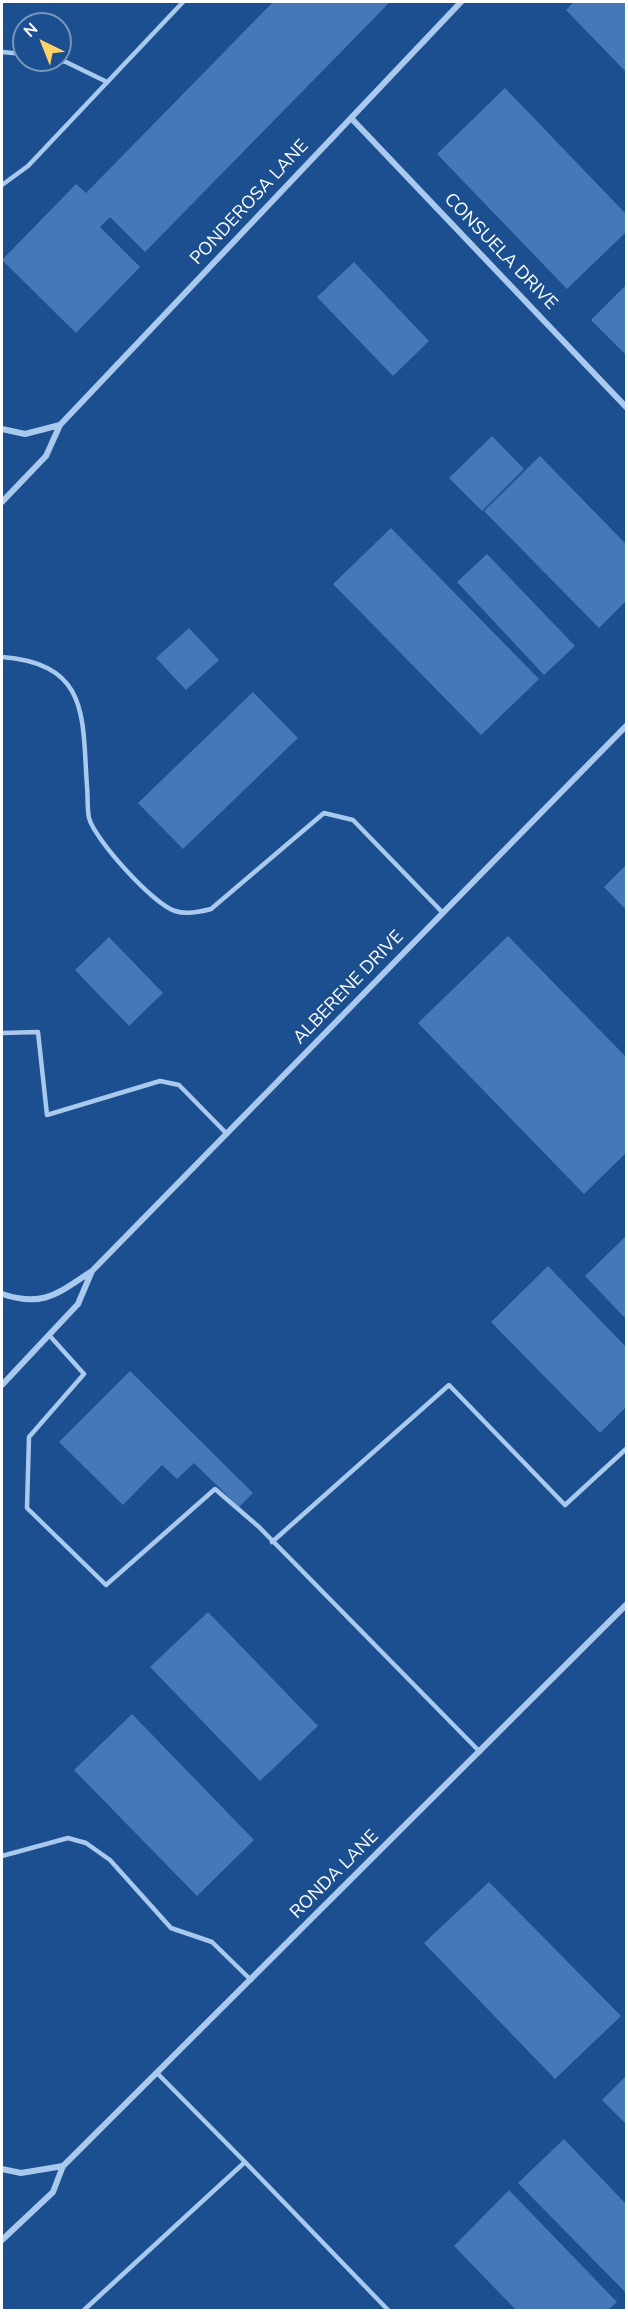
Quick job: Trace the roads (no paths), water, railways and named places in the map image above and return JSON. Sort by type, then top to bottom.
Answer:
[{"type":"street","name":"PONDEROSA LANE","points":[[2,502],[45,456],[60,425],[461,2]]},
{"type":"street","name":"CONSUELA DRIVE","points":[[351,118],[627,407]]},
{"type":"street","points":[[2,429],[25,434],[60,425]]},
{"type":"street","name":"ALBERENE DRIVE","points":[[2,1294],[17,1299],[48,1298],[92,1271],[627,726]]},
{"type":"street","name":"ALBERENE DRIVE","points":[[2,1385],[78,1304],[92,1271]]},
{"type":"street","name":"RONDA LANE","points":[[2,2240],[53,2192],[63,2166],[627,1605]]},
{"type":"street","points":[[2,2169],[21,2173],[63,2166]]},
{"type":"lane","points":[[2,185],[28,166],[183,2]]},
{"type":"lane","points":[[72,65],[107,82]]},
{"type":"lane","points":[[2,657],[14,658],[48,670],[73,689],[82,716],[89,819],[126,869],[165,907],[177,912],[196,913],[212,909],[324,813],[353,820],[443,913]]},
{"type":"lane","points":[[2,1033],[38,1032],[47,1115],[160,1081],[178,1084],[227,1134]]},
{"type":"lane","points":[[49,1335],[84,1374],[29,1437],[27,1508],[106,1585],[215,1489],[272,1542],[480,1752]]},
{"type":"lane","points":[[272,1542],[449,1385],[566,1505],[627,1449]]},
{"type":"lane","points":[[2,1856],[68,1838],[86,1843],[110,1860],[171,1928],[213,1942],[251,1980]]},
{"type":"lane","points":[[157,2073],[388,2310]]},
{"type":"lane","points":[[84,2310],[245,2162]]}]
